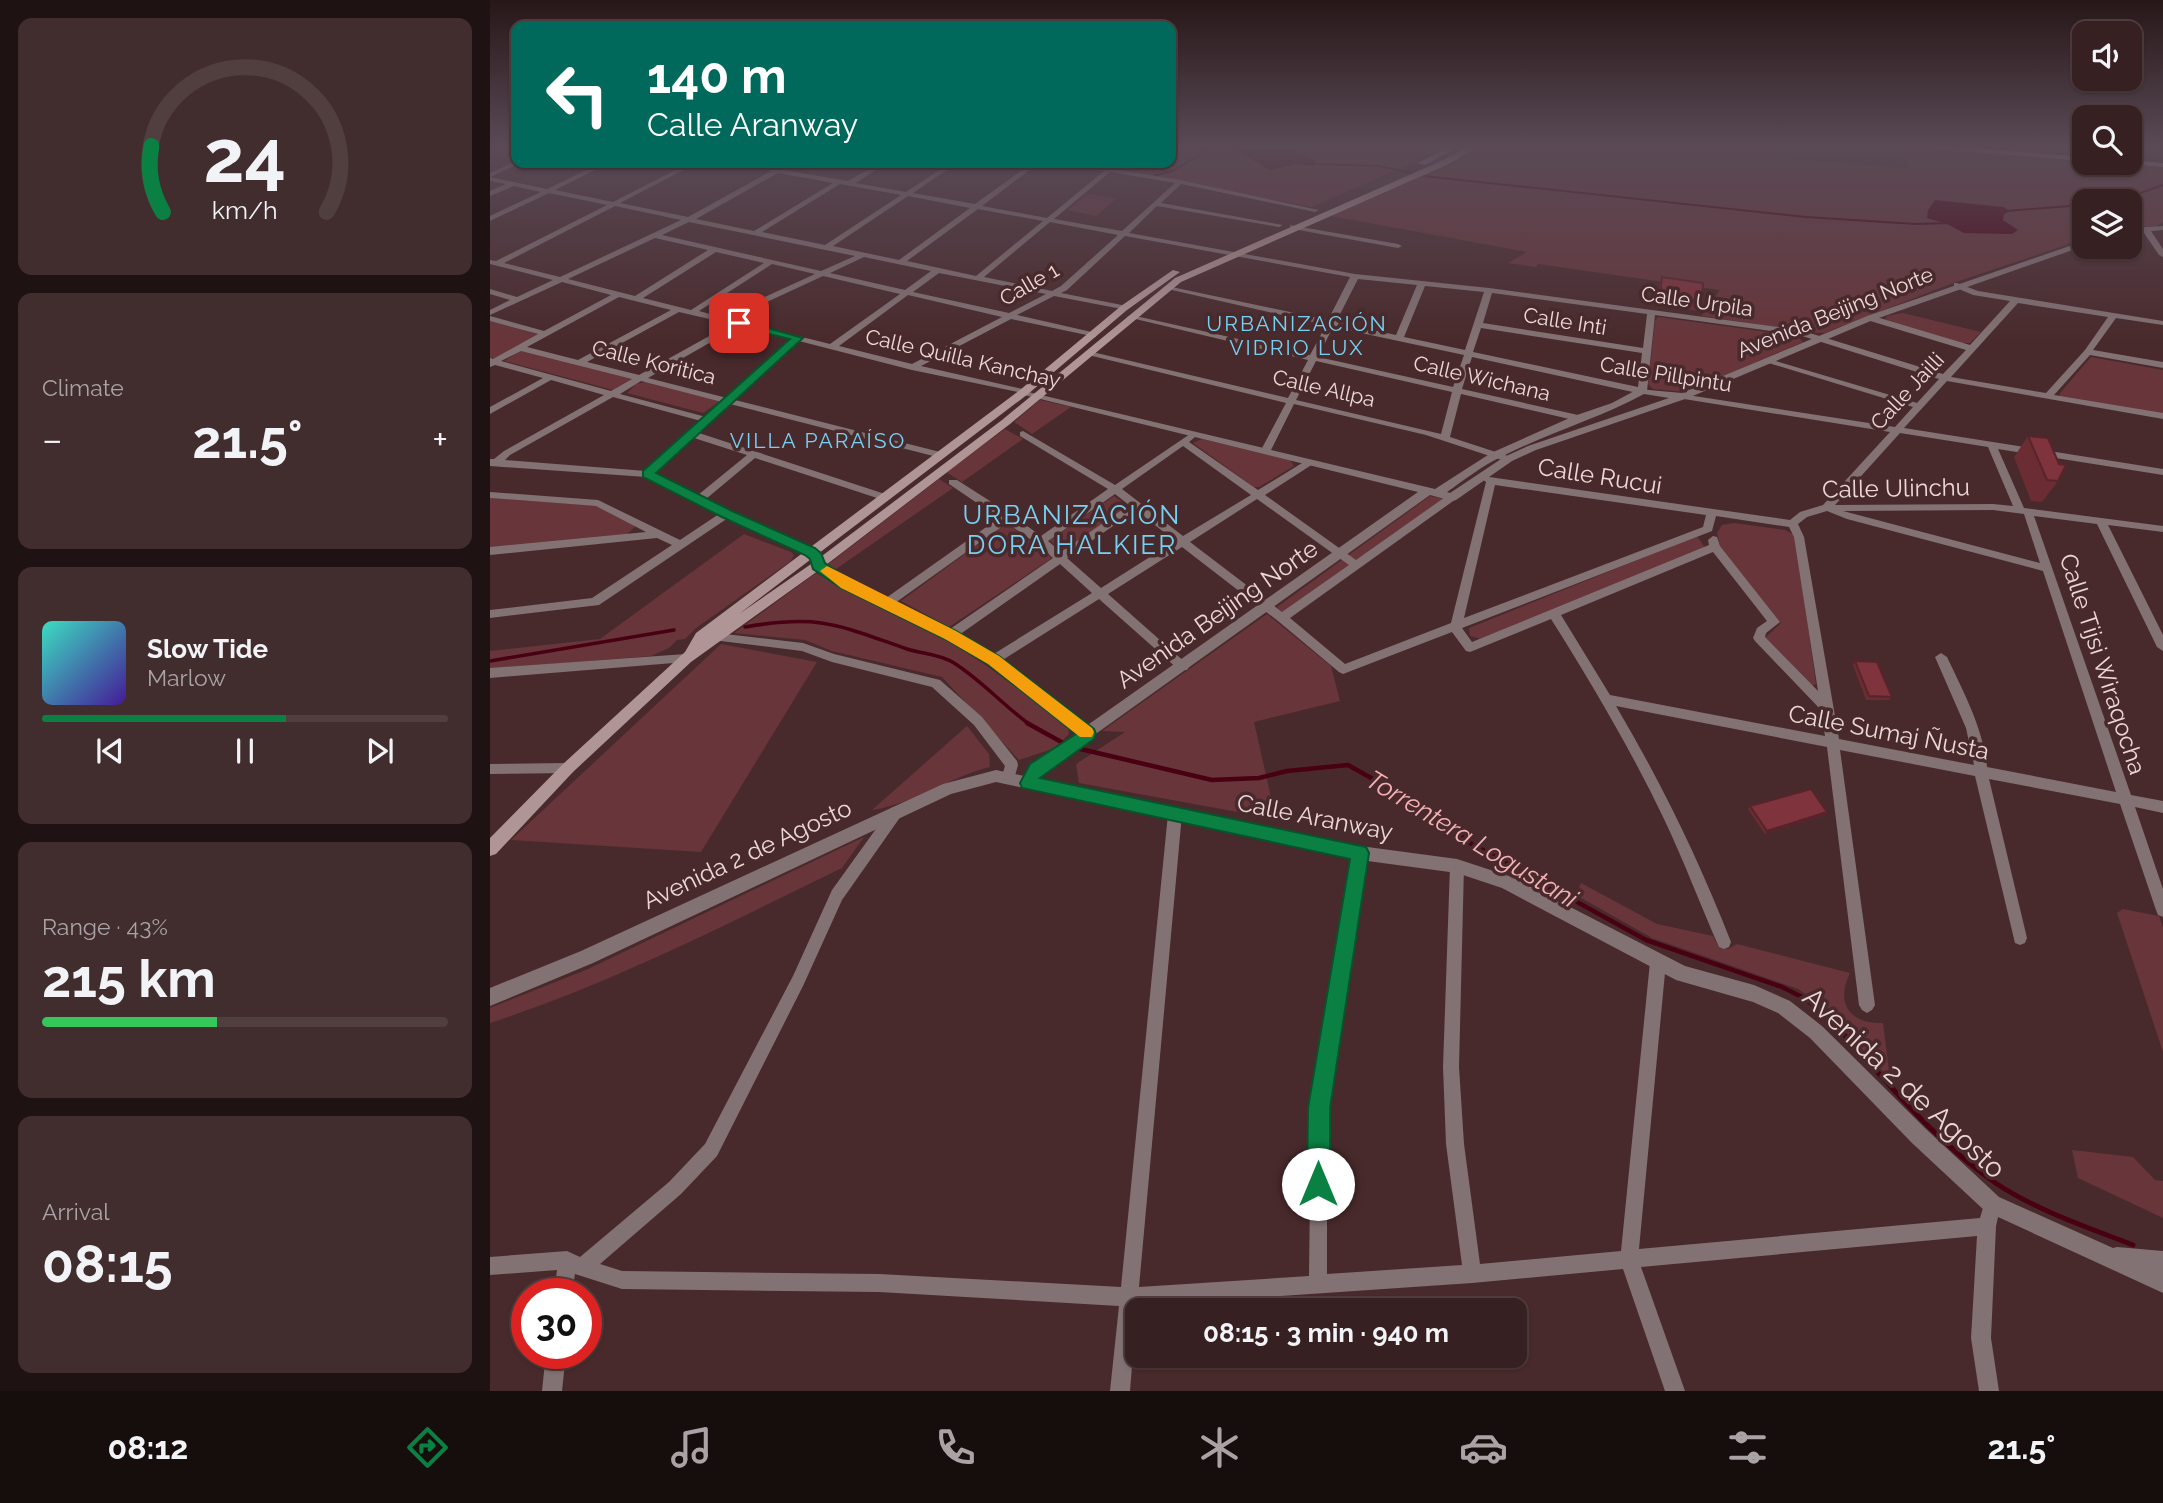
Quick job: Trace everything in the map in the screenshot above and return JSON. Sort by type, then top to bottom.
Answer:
[{"type":"main road","points":[[490,849],[568,768],[686,658],[818,565],[1039,395],[1088,354],[1128,312],[1168,276],[1313,211]]},
{"type":"main road","points":[[686,658],[701,636],[1024,392],[1093,335],[1188,275],[1333,211]]},
{"type":"street","points":[[490,219],[507,211]]},
{"type":"street","points":[[494,263],[601,211]]},
{"type":"street","points":[[648,211],[1052,293],[1128,312]]},
{"type":"street","points":[[490,313],[702,211]]},
{"type":"street","points":[[755,233],[791,211]]},
{"type":"street","points":[[827,247],[881,211]]},
{"type":"street","points":[[901,262],[971,211]]},
{"type":"street","points":[[998,211],[1219,252]]},
{"type":"street","points":[[978,278],[1059,211]]},
{"type":"street","name":"Calle 1","points":[[912,367],[1064,288],[1147,211]]},
{"type":"street","points":[[1196,211],[1279,225]]},
{"type":"street","points":[[1293,228],[1398,246]]},
{"type":"street","points":[[2142,230],[2163,228]]},
{"type":"street","points":[[2146,230],[2163,255]]},
{"type":"street","points":[[652,235],[1093,335]]},
{"type":"street","name":"Avenida Beijing Norte","points":[[1282,618],[1452,497],[1487,478],[1508,459],[1532,447],[1684,396],[1871,318],[1957,285],[2072,247]]},
{"type":"street","points":[[638,297],[716,249]]},
{"type":"street","name":"Calle Urpila","points":[[1219,252],[1355,276],[1489,290],[1820,338],[1945,377],[2163,416]]},
{"type":"street","points":[[723,319],[863,255]]},
{"type":"street","points":[[694,311],[772,261]]},
{"type":"street","name":"Calle Quilla Kanchay","points":[[494,263],[1432,492]]},
{"type":"street","points":[[832,347],[938,270]]},
{"type":"street","points":[[1266,450],[1355,276]]},
{"type":"street","points":[[1399,339],[1422,283]]},
{"type":"street","points":[[1957,285],[1976,293],[2163,323]]},
{"type":"street","name":"Calle Pillpintu","points":[[1167,288],[1642,391],[2163,472]]},
{"type":"street","points":[[1445,439],[1457,390],[1489,290]]},
{"type":"street","points":[[490,291],[517,300]]},
{"type":"street","points":[[491,363],[621,293]]},
{"type":"street","name":"Calle Jailli","points":[[1826,508],[2016,300]]},
{"type":"street","points":[[581,362],[680,307]]},
{"type":"street","name":"Calle Wichana","points":[[1128,312],[1578,418]]},
{"type":"street","points":[[1642,391],[1651,313]]},
{"type":"street","points":[[2047,397],[2088,352],[2113,316]]},
{"type":"street","points":[[490,318],[546,334]]},
{"type":"street","points":[[1871,318],[1973,349]]},
{"type":"street","points":[[492,464],[507,453],[739,323]]},
{"type":"street","name":"Calle Inti","points":[[1479,325],[1646,351]]},
{"type":"street","points":[[648,474],[798,338]]},
{"type":"street","name":"Calle Koritica","points":[[520,348],[941,455]]},
{"type":"street","points":[[2088,352],[2163,365]]},
{"type":"street","name":"Calle Allpa","points":[[1088,354],[1293,401],[1445,439],[1508,459]]},
{"type":"street","points":[[1766,361],[1918,406]]},
{"type":"street","points":[[491,363],[707,420]]},
{"type":"street","points":[[490,411],[551,377]]},
{"type":"street","name":"Avenida Beijing Norte","points":[[1028,783],[1036,769],[1432,492],[1495,455],[1578,418],[1616,405],[1642,391]]},
{"type":"street","points":[[1041,541],[1185,443],[1195,432]]},
{"type":"street","points":[[1023,433],[1115,489],[1282,618],[1343,670],[1708,529]]},
{"type":"street","points":[[692,434],[884,496]]},
{"type":"street","points":[[1185,443],[1356,565]]},
{"type":"street","name":"Calle Tijsi Wiraqocha","points":[[1992,445],[2047,568],[2163,910]]},
{"type":"street","points":[[698,500],[754,454]]},
{"type":"street","points":[[993,660],[1310,461]]},
{"type":"street","points":[[492,464],[648,474],[810,552],[816,556],[818,565],[846,584],[950,635],[993,660],[1076,742]]},
{"type":"street","points":[[1487,478],[1456,628],[1470,648],[1715,547]]},
{"type":"street","name":"Calle Rucui","points":[[1487,478],[1711,514]]},
{"type":"street","points":[[953,482],[1041,541],[1183,667]]},
{"type":"street","points":[[1432,492],[1452,497]]},
{"type":"street","points":[[490,495],[598,503],[680,545]]},
{"type":"street","points":[[950,635],[1136,505]]},
{"type":"street","name":"Calle Ulinchu","points":[[1711,514],[1793,524],[1797,518],[1808,512],[1826,508],[1993,507],[2163,529]]},
{"type":"street","points":[[1826,508],[1853,519],[1902,529],[2014,562],[2047,568]]},
{"type":"street","points":[[1897,509],[1902,529]]},
{"type":"street","points":[[490,614],[595,602],[727,514]]},
{"type":"street","points":[[1711,514],[1708,529],[1715,547],[1774,622],[1761,631],[1759,638],[1825,706]]},
{"type":"street","points":[[887,603],[1007,517]]},
{"type":"street","points":[[2102,523],[2163,647]]},
{"type":"street","points":[[1793,524],[1799,537],[1833,744],[1867,1004]]},
{"type":"street","points":[[490,551],[660,534]]},
{"type":"street","points":[[1554,614],[1606,699],[1702,880],[1724,942]]},
{"type":"street","points":[[701,636],[803,647],[832,658],[936,683],[978,721],[1012,765],[1008,779]]},
{"type":"street","points":[[1941,657],[1967,714],[1980,751],[1981,773],[2020,938]]},
{"type":"street","points":[[490,673],[686,658]]},
{"type":"street","name":"Calle Sumaj Ñusta","points":[[1606,699],[2125,802],[2163,807]]},
{"type":"street","points":[[490,769],[568,768]]},
{"type":"street","name":"Avenida 2 de Agosto","points":[[490,997],[587,957],[948,788],[974,779],[996,776],[1028,783]]},
{"type":"street","name":"Calle Aranway","points":[[1028,783],[1360,853],[1457,866],[1506,882],[1658,962]]},
{"type":"street","points":[[569,1278],[575,1264],[675,1188],[711,1150],[798,981],[837,895],[896,812]]},
{"type":"street","points":[[1120,1391],[1175,814]]},
{"type":"street","points":[[1318,1285],[1319,1108],[1360,853]]},
{"type":"street","points":[[1457,866],[1451,1066],[1455,1144],[1472,1274]]},
{"type":"street","points":[[1658,962],[1629,1259],[1675,1391]]},
{"type":"street","name":"Avenida 2 de Agosto","points":[[1658,962],[1682,974],[1754,994],[1784,1007],[1816,1032],[1919,1136],[1992,1204],[2163,1282]]},
{"type":"street","points":[[1989,1391],[1981,1338],[1987,1226],[1992,1204]]},
{"type":"street","points":[[490,1265],[575,1264],[622,1280],[879,1283],[1129,1297],[1472,1274],[1987,1226]]},
{"type":"street","name":"Avenida 2 de Agosto","points":[[2109,1256],[2163,1261]]},
{"type":"street","points":[[552,1391],[554,1369]]},
{"type":"shaded area","points":[[1071,211],[1102,211],[1096,216]]},
{"type":"shaded area","points":[[1343,211],[2072,211],[2072,243],[1953,283],[1824,333],[1701,316],[1720,290],[1538,264],[1536,267],[1508,263],[1527,252],[1331,216]]},
{"type":"shaded area","points":[[1928,211],[2010,211],[2004,214],[2003,220],[2018,230],[2012,234],[1964,233],[1927,218]]},
{"type":"shaded area","points":[[2142,211],[2163,211],[2163,222],[2157,226],[2142,227]]},
{"type":"shaded area","points":[[1903,313],[1981,332],[1970,343],[1961,343],[1885,320],[1887,316]]},
{"type":"shaded area","points":[[1658,317],[1797,336],[1803,342],[1686,392],[1653,389],[1648,384],[1655,321]]},
{"type":"shaded area","points":[[490,321],[537,335],[494,359],[490,358]]},
{"type":"shaded area","points":[[520,351],[633,378],[613,390],[504,361]]},
{"type":"shaded area","points":[[2091,357],[2163,370],[2163,415],[2061,397],[2061,392]]},
{"type":"shaded area","points":[[646,382],[719,402],[703,413],[627,393],[636,384]]},
{"type":"shaded area","points":[[1040,400],[1071,407],[1032,434],[1014,422]]},
{"type":"shaded area","points":[[1005,429],[1023,439],[962,482],[946,472]]},
{"type":"shaded area","points":[[1202,439],[1290,460],[1294,466],[1259,487],[1254,487],[1193,443]]},
{"type":"shaded area","points":[[939,479],[953,488],[836,569],[827,565]]},
{"type":"shaded area","points":[[1114,496],[1128,506],[1062,551],[1049,540]]},
{"type":"shaded area","points":[[1430,496],[1445,499],[1283,613],[1277,607]]},
{"type":"shaded area","points":[[490,498],[598,506],[635,524],[635,527],[626,535],[490,549]]},
{"type":"shaded area","points":[[1007,523],[1052,558],[949,627],[901,601]]},
{"type":"shaded area","points":[[1734,523],[1785,530],[1795,535],[1816,684],[1812,686],[1765,638],[1781,623],[1720,546],[1717,533],[1722,525]]},
{"type":"shaded area","points":[[744,534],[794,555],[791,561],[669,648],[651,656],[490,669],[490,651],[600,639]]},
{"type":"shaded area","points":[[1697,536],[1706,549],[1481,639],[1470,636],[1469,628]]},
{"type":"shaded area","points":[[816,573],[944,638],[1068,726],[1069,734],[1055,748],[1019,760],[942,677],[832,651],[805,640],[734,633]]},
{"type":"shaded area","points":[[1267,614],[1331,666],[1340,701],[1254,722],[1276,819],[1079,783],[1076,764],[1125,732],[1102,731]]},
{"type":"shaded area","points":[[721,644],[817,662],[701,852],[511,840]]},
{"type":"shaded area","points":[[967,726],[989,754],[990,767],[902,802],[872,810]]},
{"type":"shaded area","points":[[864,837],[842,868],[625,971],[490,1023],[490,1008],[588,969]]},
{"type":"shaded area","points":[[1581,883],[1657,924],[1713,936],[1719,947],[1728,949],[1737,944],[1850,973],[1844,994],[1845,1003],[1854,1016],[1883,1023],[1890,1079],[1820,1004],[1798,989],[1652,938],[1576,895]]},
{"type":"shaded area","points":[[2123,909],[2159,916],[2163,928],[2163,1052],[2117,913]]},
{"type":"shaded area","points":[[2072,1150],[2133,1157],[2155,1180],[2163,1181],[2163,1218],[2078,1178]]},
{"type":"building","points":[[1662,277],[1703,283],[1702,301],[1660,295]]},
{"type":"building","points":[[2028,436],[2048,438],[2059,464],[2066,465],[2058,481],[2047,480]]},
{"type":"building","points":[[1855,661],[1877,662],[1892,697],[1869,696]]},
{"type":"building","points":[[1811,789],[1827,812],[1767,831],[1750,806]]},
{"type":"waterway","points":[[1749,211],[1916,224],[1951,223]]},
{"type":"waterway","name":"Torrentera Logustani","points":[[745,627],[792,622],[828,624],[943,658],[973,677],[1029,724]]},
{"type":"waterway","name":"Torrentera Logustani","points":[[490,661],[674,630]]},
{"type":"waterway","name":"Torrentera Logustani","points":[[1027,723],[1065,744]]},
{"type":"waterway","name":"Torrentera Logustani","points":[[1072,747],[1212,780],[1259,778],[1287,771],[1348,765],[1437,815],[1470,843],[1646,940],[1782,987],[1806,999],[1831,1021]]},
{"type":"waterway","name":"Torrentera Logustani","points":[[1830,1019],[1909,1106],[1974,1167],[2029,1202],[2133,1245]]},
{"type":"slow traffic","points":[[827,571],[846,584],[950,635],[993,660],[1086,732]]},
{"type":"district","name":"URBANIZACIÓN VIDRIO LUX","points":[[1297,335]]},
{"type":"district","name":"VILLA PARAÍSO","points":[[818,440]]},
{"type":"district","name":"URBANIZACIÓN DORA HALKIER","points":[[1072,530]]},
{"type":"route","points":[[739,323],[798,338],[648,474],[749,525],[810,552],[816,556],[818,565],[846,584],[950,635],[993,660],[1088,734],[1036,769],[1028,783],[1360,853],[1319,1108],[1318,1184]]}]
